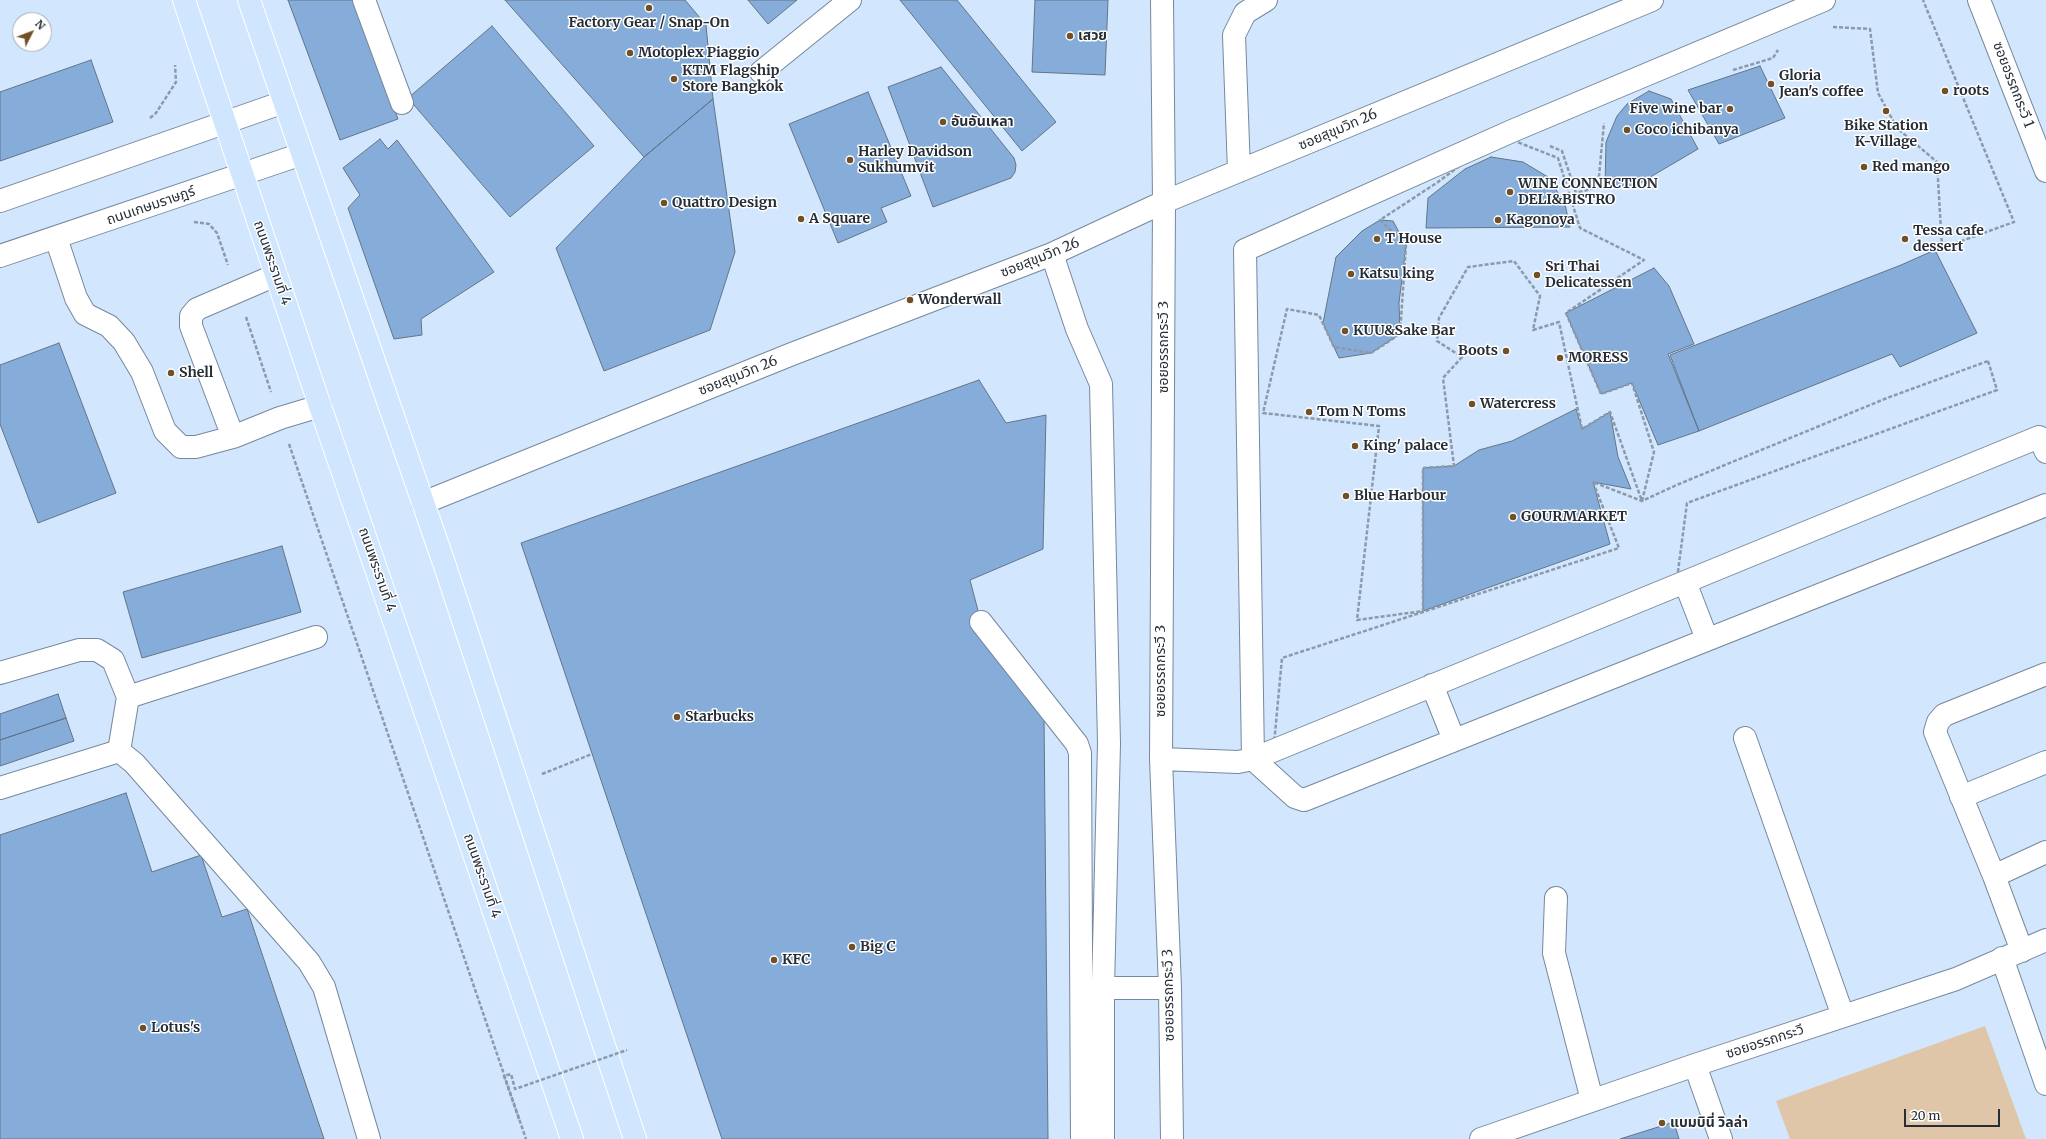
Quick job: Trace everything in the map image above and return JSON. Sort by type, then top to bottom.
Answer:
[{"type":"main road","name":"ถนนพระรามที่ 4","points":[[184,0],[320,406],[572,1139]]},
{"type":"main road","points":[[249,0],[445,566],[635,1139]]},
{"type":"street","points":[[364,0],[402,103]]},
{"type":"street","points":[[761,72],[850,0]]},
{"type":"street","name":"ซอยอรรถกระวี 3","points":[[1162,0],[1164,202],[1161,759],[1170,988],[1172,1139]]},
{"type":"street","points":[[1239,171],[1234,35],[1245,13],[1266,0]]},
{"type":"street","name":"ซอยสุขุมวิท 26","points":[[423,503],[792,354],[1052,254],[1164,202],[1624,5],[1652,0]]},
{"type":"street","points":[[1824,0],[1512,131],[1245,250],[1254,759],[1295,797],[1304,800],[2046,505]]},
{"type":"street","name":"ซอยอรรถกระวี 1","points":[[1979,0],[2046,171]]},
{"type":"street","points":[[0,201],[284,102]]},
{"type":"street","name":"ถนนเกษมราษฎร์","points":[[0,256],[302,154]]},
{"type":"street","points":[[56,238],[76,298],[85,314],[109,326],[124,342],[142,372],[165,431],[181,448],[196,447],[233,437],[280,418],[320,406]]},
{"type":"street","points":[[1052,254],[1078,329],[1101,384],[1109,744],[1103,988],[1103,1139]]},
{"type":"street","points":[[233,437],[191,326],[191,316],[197,309],[276,275]]},
{"type":"street","points":[[1161,759],[1238,762],[1254,759],[2039,437],[2046,452]]},
{"type":"street","points":[[1685,582],[1707,639]]},
{"type":"street","points":[[981,622],[1077,744],[1080,753],[1082,1139]]},
{"type":"street","points":[[128,697],[316,637]]},
{"type":"street","points":[[0,673],[79,650],[97,650],[113,660],[128,697],[119,751]]},
{"type":"street","points":[[2046,674],[1944,715],[1938,722],[1936,732],[1994,876],[2012,955],[2046,1084]]},
{"type":"street","points":[[1432,685],[1454,740]]},
{"type":"street","points":[[1745,738],[1843,1016]]},
{"type":"street","points":[[0,788],[119,751]]},
{"type":"street","points":[[119,751],[134,762],[309,962],[324,987],[370,1139]]},
{"type":"street","points":[[1961,797],[2046,762]]},
{"type":"street","points":[[1994,876],[2046,852]]},
{"type":"street","points":[[1556,898],[1554,953],[1592,1100]]},
{"type":"street","name":"ซอยอรรถกระวี","points":[[1481,1139],[1695,1064],[1956,979],[2046,940]]},
{"type":"street","points":[[1103,988],[1170,988]]},
{"type":"street","points":[[1695,1064],[1720,1139]]},
{"type":"path","points":[[1832,27],[1870,29],[1878,92],[1897,128],[1937,162],[1942,248],[2014,222],[1923,0]]},
{"type":"path","points":[[1728,72],[1773,58],[1782,46]]},
{"type":"path","points":[[145,121],[156,113],[176,82],[175,63]]},
{"type":"path","points":[[1512,131],[1562,151],[1576,193],[1598,187],[1604,121]]},
{"type":"path","points":[[1507,138],[1558,158],[1580,228],[1644,260],[1566,314],[1601,394],[1632,383],[1654,452],[1642,501],[1610,412],[1582,429],[1559,322],[1533,330],[1540,296],[1514,261],[1468,267],[1439,318],[1438,341],[1462,357],[1442,378],[1454,466],[1423,468],[1423,611],[1357,620],[1379,426],[1263,413],[1286,309],[1320,315],[1334,347],[1371,353],[1400,334],[1406,245],[1380,220],[1438,182],[1473,156],[1507,138]]},
{"type":"path","points":[[189,224],[195,222],[209,224],[217,233],[519,1120]]},
{"type":"path","points":[[1988,361],[1997,390],[1687,503],[1677,579],[1274,744],[1282,658],[1619,548],[1593,482],[1642,501],[1679,484],[1887,398],[1988,361]]},
{"type":"path","points":[[539,776],[592,754]]},
{"type":"path","points":[[526,1139],[504,1076],[511,1074],[515,1089],[627,1050]]},
{"type":"shaded area","points":[[1985,1026],[2026,1139],[1790,1139],[1776,1101]]},
{"type":"building","points":[[288,0],[355,0],[398,119],[340,140]]},
{"type":"building","name":"Motoplex Piaggio","points":[[505,0],[685,0],[706,25],[713,99],[644,157]]},
{"type":"building","points":[[748,0],[797,0],[768,24]]},
{"type":"building","points":[[900,0],[957,0],[1056,122],[1022,151]]},
{"type":"building","name":"เสวย","points":[[1035,0],[1108,0],[1105,75],[1032,72]]},
{"type":"building","points":[[492,26],[594,146],[510,217],[408,98]]},
{"type":"building","points":[[91,60],[113,122],[0,161],[0,92]]},
{"type":"building","points":[[1760,66],[1785,118],[1719,144],[1688,90]]},
{"type":"building","name":"อันอันเหลา","points":[[941,67],[1014,158],[1016,165],[1015,172],[1011,178],[933,207],[888,87]]},
{"type":"building","points":[[1649,91],[1671,99],[1698,149],[1635,186],[1605,187],[1606,142],[1617,116],[1627,104]]},
{"type":"building","name":"Harley Davidson Sukhumvit","points":[[868,92],[911,196],[881,208],[887,222],[838,243],[789,124]]},
{"type":"building","name":"Quattro Design","points":[[713,99],[735,252],[710,330],[604,371],[556,248],[644,157]]},
{"type":"building","points":[[380,139],[388,149],[397,140],[494,272],[421,319],[422,335],[394,339],[348,208],[360,195],[343,168]]},
{"type":"building","points":[[1491,157],[1523,162],[1548,177],[1565,204],[1570,227],[1426,228],[1428,198],[1465,169]]},
{"type":"building","points":[[1380,220],[1393,221],[1406,245],[1399,303],[1400,334],[1371,353],[1339,358],[1323,323],[1336,257],[1362,231]]},
{"type":"building","points":[[1935,250],[1977,333],[1900,367],[1892,354],[1699,431],[1670,355],[1901,265]]},
{"type":"building","points":[[1654,268],[1669,286],[1694,344],[1668,354],[1699,431],[1658,445],[1632,383],[1601,394],[1566,313]]},
{"type":"building","points":[[59,343],[116,493],[38,523],[0,424],[0,365]]},
{"type":"building","name":"Big C","points":[[979,380],[1006,423],[1046,415],[1043,549],[970,580],[981,622],[1044,716],[1048,1139],[722,1139],[521,543]]},
{"type":"building","name":"GOURMARKET","points":[[1576,409],[1582,429],[1610,412],[1618,457],[1631,489],[1593,482],[1610,544],[1423,611],[1423,468],[1454,466],[1479,450],[1512,441]]},
{"type":"building","points":[[282,546],[301,612],[142,658],[123,592]]},
{"type":"building","points":[[58,694],[66,718],[0,740],[0,714]]},
{"type":"building","points":[[66,718],[74,741],[0,766],[0,740]]},
{"type":"building","name":"Lotus's","points":[[126,793],[152,872],[201,855],[222,917],[247,909],[324,1139],[0,1139],[0,835]]},
{"type":"building","points":[[1674,1122],[1679,1139],[1620,1139]]},
{"type":"place","name":"Factory Gear / Snap-On","points":[[649,8]]},
{"type":"place","name":"เสวย","points":[[1070,36]]},
{"type":"place","name":"Motoplex Piaggio","points":[[630,53]]},
{"type":"place","name":"KTM Flagship Store Bangkok","points":[[674,79]]},
{"type":"place","name":"Gloria Jean's coffee","points":[[1771,84]]},
{"type":"place","name":"roots","points":[[1945,91]]},
{"type":"place","name":"Five wine bar","points":[[1730,109]]},
{"type":"place","name":"Bike Station K-Village","points":[[1886,111]]},
{"type":"place","name":"อันอันเหลา","points":[[943,122]]},
{"type":"place","name":"Coco ichibanya","points":[[1627,130]]},
{"type":"place","name":"Harley Davidson Sukhumvit","points":[[850,160]]},
{"type":"place","name":"Red mango","points":[[1864,167]]},
{"type":"place","name":"WINE CONNECTION DELI&BISTRO","points":[[1510,192]]},
{"type":"place","name":"Quattro Design","points":[[664,203]]},
{"type":"place","name":"A Square","points":[[801,219]]},
{"type":"place","name":"Kagonoya","points":[[1498,220]]},
{"type":"place","name":"T House","points":[[1377,239]]},
{"type":"place","name":"Tessa cafe dessert","points":[[1905,239]]},
{"type":"place","name":"Katsu king","points":[[1351,274]]},
{"type":"place","name":"Sri Thai Delicatessen","points":[[1537,275]]},
{"type":"place","name":"Wonderwall","points":[[910,300]]},
{"type":"place","name":"KUU&Sake Bar","points":[[1345,331]]},
{"type":"place","name":"Boots","points":[[1506,351]]},
{"type":"place","name":"MORESS","points":[[1560,358]]},
{"type":"place","name":"Shell","points":[[171,373]]},
{"type":"place","name":"Watercress","points":[[1472,404]]},
{"type":"place","name":"Tom N Toms","points":[[1309,412]]},
{"type":"place","name":"King' palace","points":[[1355,446]]},
{"type":"place","name":"Blue Harbour","points":[[1346,496]]},
{"type":"place","name":"GOURMARKET","points":[[1513,517]]},
{"type":"place","name":"Starbucks","points":[[677,717]]},
{"type":"place","name":"Big C","points":[[852,947]]},
{"type":"place","name":"KFC","points":[[774,960]]},
{"type":"place","name":"Lotus's","points":[[143,1028]]},
{"type":"place","name":"แบมบินี่ วิลล่า","points":[[1662,1123]]}]
